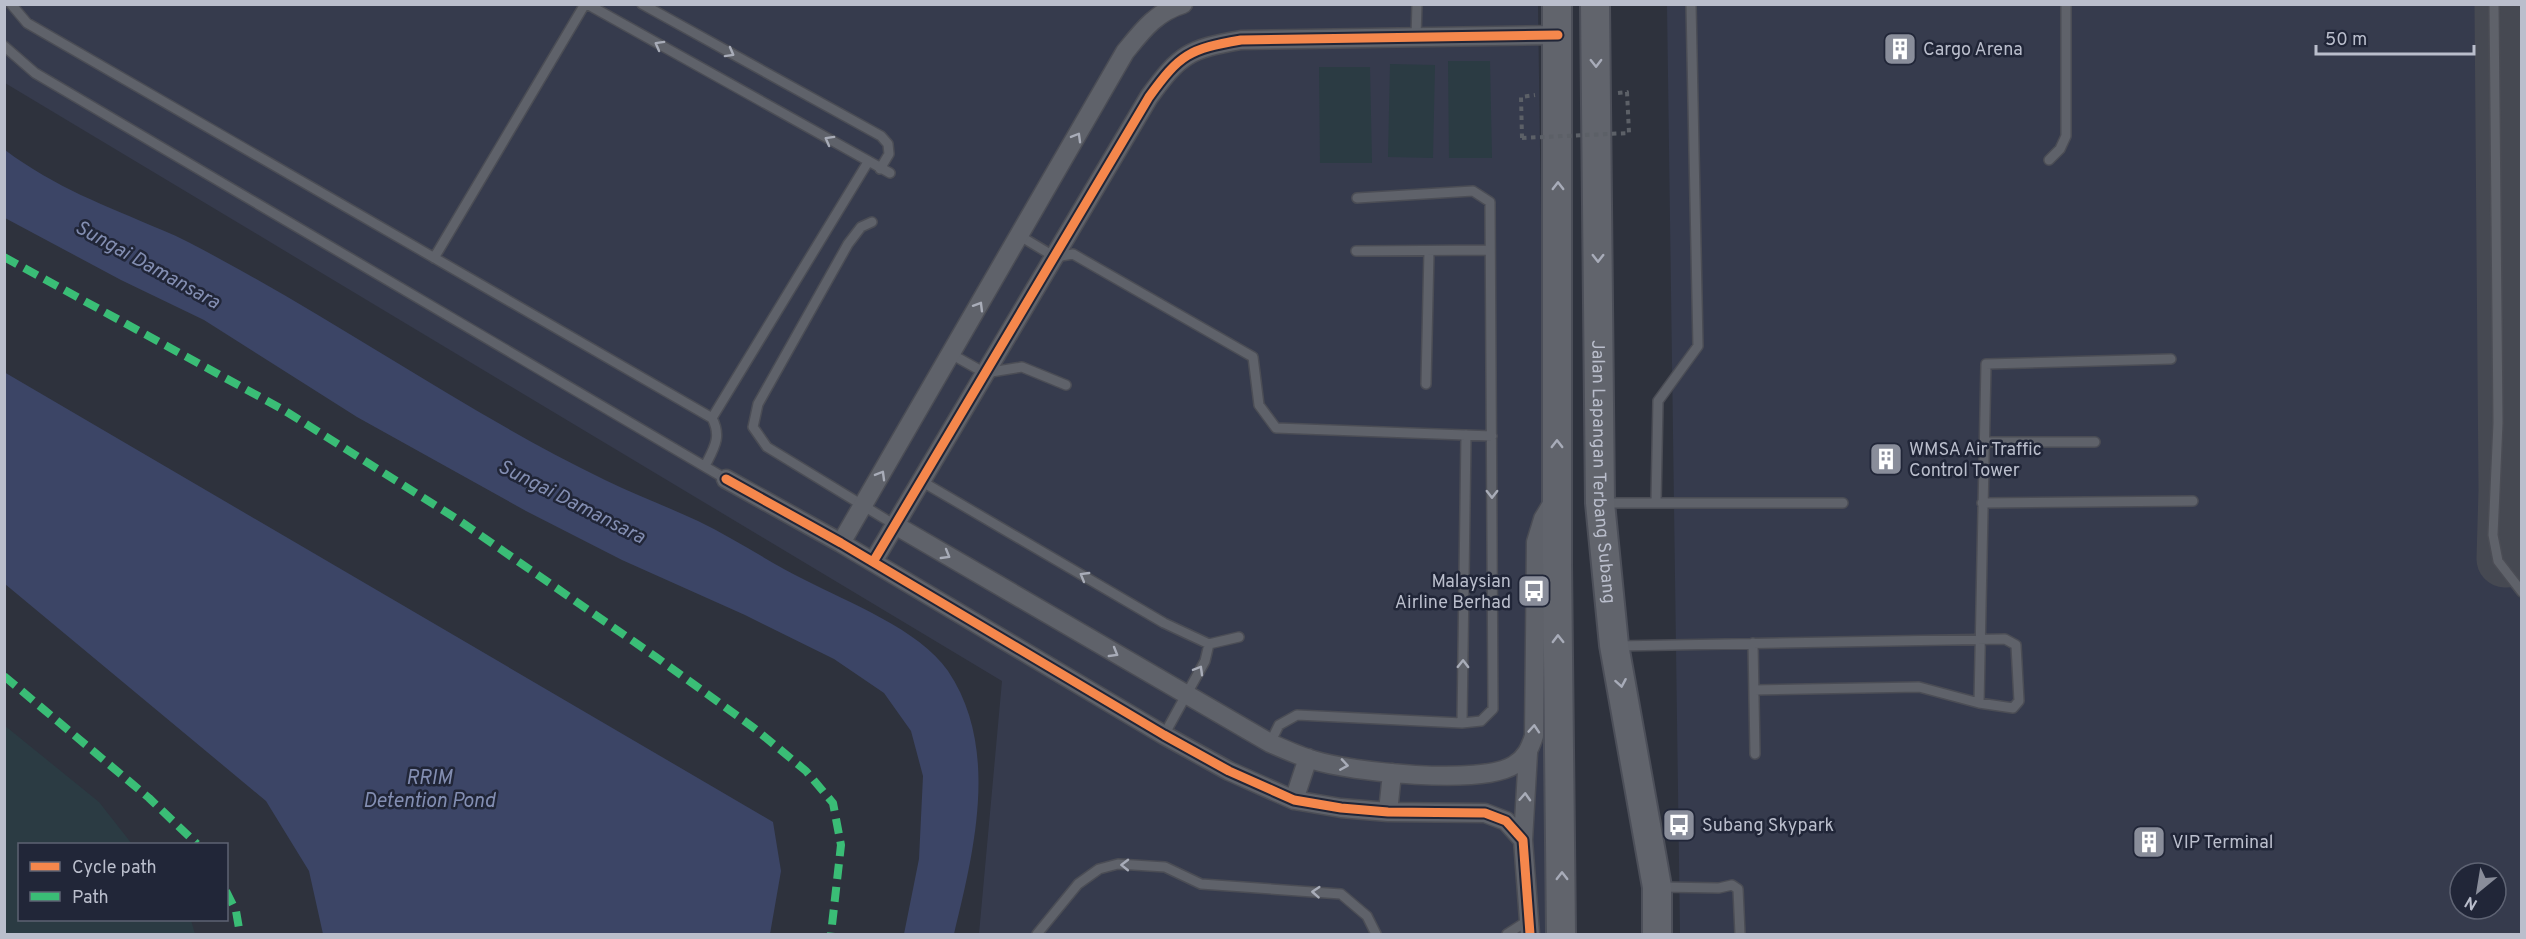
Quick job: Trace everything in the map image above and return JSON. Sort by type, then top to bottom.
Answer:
[{"type":"main road","points":[[1557,4],[1557,495],[1561,934]]},
{"type":"main road","name":"Jalan Lapangan Terbang Subang","points":[[1595,4],[1600,503],[1614,645],[1657,887],[1657,934]]},
{"type":"street","points":[[841,543],[1125,52],[1148,24],[1168,9],[1183,4]]},
{"type":"street","points":[[873,562],[1149,97],[1172,65],[1203,47],[1241,40],[1558,35]]},
{"type":"street","points":[[726,479],[841,543],[1164,735],[1229,771],[1294,800],[1341,808],[1389,812],[1485,813],[1506,821],[1523,840]]},
{"type":"street","points":[[1529,927],[1523,840],[1528,753],[1534,736],[1536,542],[1543,519],[1557,495]]},
{"type":"street","points":[[895,525],[1270,743],[1308,758],[1392,773],[1478,775],[1514,765],[1528,753]]},
{"type":"street","points":[[1294,800],[1308,758]]},
{"type":"street","points":[[1389,812],[1392,773]]},
{"type":"lane","points":[[11,4],[27,22],[712,418],[719,430],[717,442],[705,466]]},
{"type":"lane","points":[[434,258],[586,4],[890,173]]},
{"type":"lane","points":[[642,4],[881,136],[888,144],[889,154],[880,169]]},
{"type":"lane","points":[[1416,37],[1417,4]]},
{"type":"lane","points":[[1656,503],[1658,401],[1698,346],[1691,4]]},
{"type":"lane","points":[[2049,160],[2060,149],[2066,136],[2066,4]]},
{"type":"lane","points":[[2494,4],[2498,423],[2493,536],[2498,561],[2522,592]]},
{"type":"lane","points":[[4,46],[35,73],[726,479]]},
{"type":"lane","points":[[712,418],[868,162]]},
{"type":"lane","points":[[1270,743],[1279,724],[1298,715],[1462,723],[1481,721],[1493,710],[1490,202],[1473,190],[1357,198]]},
{"type":"lane","points":[[872,222],[861,226],[848,244],[758,404],[753,427],[767,447],[864,504],[895,525]]},
{"type":"lane","points":[[1020,236],[1055,257],[1072,254],[1253,357],[1259,405],[1276,428],[1492,436]]},
{"type":"lane","points":[[1426,384],[1429,250]]},
{"type":"lane","points":[[1356,252],[1490,250]]},
{"type":"lane","points":[[951,354],[985,373],[1022,367],[1066,385]]},
{"type":"lane","points":[[1979,703],[1986,364],[2171,358]]},
{"type":"lane","points":[[1462,723],[1466,435]]},
{"type":"lane","points":[[1984,442],[2095,442]]},
{"type":"lane","points":[[921,481],[1164,623],[1209,644],[1239,638]]},
{"type":"lane","points":[[1982,503],[2193,501]]},
{"type":"lane","points":[[1600,503],[1843,503]]},
{"type":"lane","points":[[1614,645],[1979,639],[2012,640],[2016,645],[2019,701],[2013,708],[1979,703],[1919,687],[1754,690]]},
{"type":"lane","points":[[1164,735],[1204,661],[1209,644]]},
{"type":"lane","points":[[1753,644],[1755,754]]},
{"type":"lane","points":[[1037,934],[1078,884],[1099,869],[1118,864],[1165,867],[1201,884],[1341,894],[1367,916],[1376,934]]},
{"type":"lane","points":[[1657,887],[1719,888],[1732,885],[1738,889],[1740,934]]},
{"type":"lane","points":[[1507,934],[1529,927]]},
{"type":"path","points":[[1521,97],[1522,138],[1629,133],[1627,92]]},
{"type":"shaded area","points":[[5,5],[1538,5],[1551,934],[979,934],[1002,681],[5,83]]},
{"type":"shaded area","points":[[1667,5],[2521,5],[2521,934],[1680,934]]},
{"type":"shaded area","points":[[1448,61],[1490,61],[1492,158],[1449,158]]},
{"type":"shaded area","points":[[1390,64],[1435,65],[1433,158],[1388,157]]},
{"type":"shaded area","points":[[1319,67],[1370,67],[1372,163],[1320,163]]},
{"type":"shaded area","points":[[4,725],[99,802],[131,843],[18,843],[18,921],[191,921],[195,934],[5,934]]},
{"type":"water","name":"Sungai Damansara","points":[[5,150],[62,185],[182,239],[240,270],[467,405],[558,456],[712,528],[792,573],[882,618],[920,642],[948,671],[964,701],[974,733],[978,766],[975,835],[954,934],[904,934],[919,859],[923,776],[911,731],[884,693],[834,659],[745,615],[622,560],[526,511],[357,417],[204,320],[121,280],[5,218]]},
{"type":"water","name":"RRIM Detention Pond","points":[[4,372],[773,822],[781,871],[770,934],[323,934],[309,871],[266,801],[5,584]]},
{"type":"taxiway","points":[[2503,4],[2507,490],[2522,491]]},
{"type":"taxiway","points":[[2507,490],[2505,559],[2522,558]]},
{"type":"marked path","points":[[4,257],[282,409],[457,519],[754,728],[806,771],[833,803],[841,845],[831,934]]},
{"type":"marked path","points":[[4,676],[149,798],[196,843]]},
{"type":"marked path","points":[[228,895],[236,911],[240,934]]},
{"type":"cycle path","points":[[873,562],[1149,97],[1178,62],[1197,51],[1241,40],[1558,35]]},
{"type":"cycle path","points":[[726,479],[841,543],[1164,735],[1229,771],[1294,800],[1341,808],[1388,812],[1485,813],[1506,821],[1523,840],[1530,934]]},
{"type":"place","name":"Cargo Arena","points":[[1900,49]]},
{"type":"place","name":"WMSA Air Traffic Control Tower","points":[[1886,459]]},
{"type":"place","name":"Malaysian Airline Berhad","points":[[1534,591]]},
{"type":"place","name":"Subang Skypark","points":[[1679,825]]},
{"type":"place","name":"VIP Terminal","points":[[2149,842]]}]
